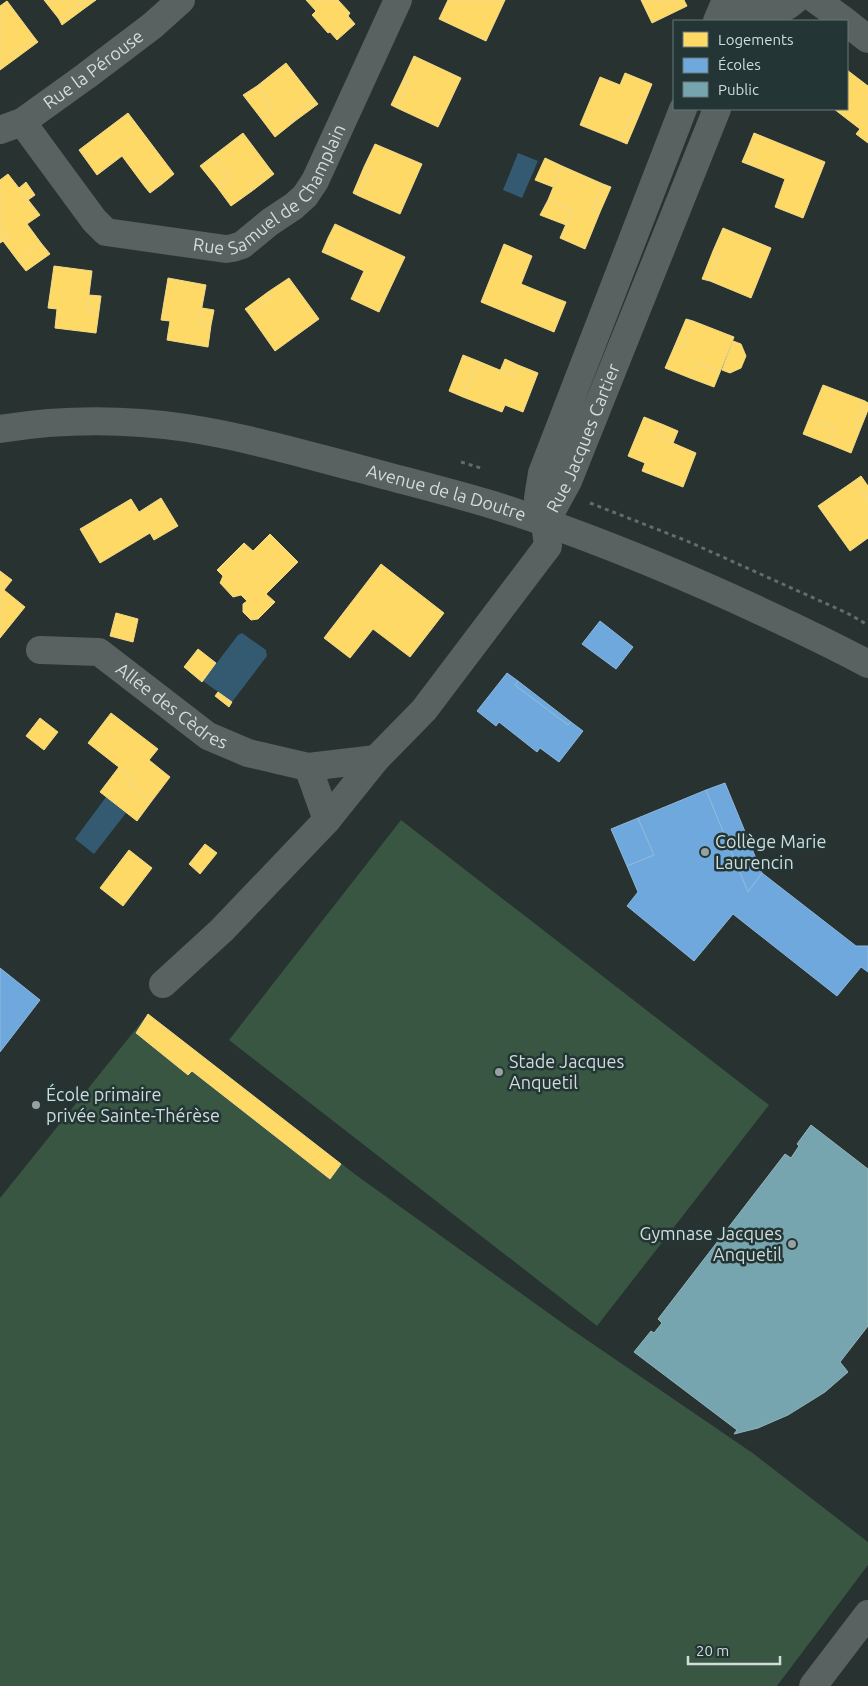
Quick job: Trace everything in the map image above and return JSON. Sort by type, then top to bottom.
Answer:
[{"type":"street","name":"Rue la Pérouse","points":[[11,126],[152,26],[182,0]]},
{"type":"street","name":"Rue Samuel de Champlain","points":[[11,126],[106,232],[233,248],[242,246],[305,196],[315,180],[398,0]]},
{"type":"street","points":[[717,20],[726,0],[754,18],[783,9],[795,0]]},
{"type":"street","points":[[816,0],[843,20]]},
{"type":"street","points":[[848,24],[868,39]]},
{"type":"street","name":"Rue Jacques Cartier","points":[[545,523],[538,498],[542,473],[683,110]]},
{"type":"street","name":"Rue Jacques Cartier","points":[[545,523],[568,481],[717,110]]},
{"type":"street","name":"Avenue de la Doutre","points":[[0,428],[28,424],[92,421],[131,422],[189,428],[256,442],[441,490],[545,523],[676,573],[776,618],[868,664]]},
{"type":"street","points":[[163,984],[222,930],[327,820],[376,759],[424,710],[548,546],[545,523]]},
{"type":"street","name":"Allée des Cèdres","points":[[40,650],[99,652],[208,736],[248,753],[308,766],[376,759]]},
{"type":"street","points":[[308,766],[327,820]]},
{"type":"street","points":[[813,1686],[868,1614]]},
{"type":"green space","name":"Stade Jacques Anquetil","points":[[401,820],[769,1105],[597,1326],[229,1040]]},
{"type":"green space","points":[[148,1014],[356,1175],[568,1327],[754,1454],[868,1542],[868,1565],[777,1686],[0,1686],[0,1198]]},
{"type":"water","points":[[518,153],[538,161],[522,198],[503,190]]},
{"type":"water","points":[[242,633],[266,650],[267,656],[232,702],[203,681],[238,635]]},
{"type":"water","points":[[106,797],[126,813],[94,854],[75,839]]},
{"type":"building: Logements","points":[[44,0],[96,0],[85,8],[81,3],[59,19]]},
{"type":"building: Logements","points":[[306,0],[338,0],[350,13],[348,16],[355,24],[337,40],[312,15],[316,11]]},
{"type":"building: Logements","points":[[448,0],[505,0],[486,41],[439,19]]},
{"type":"building: Logements","points":[[641,0],[684,0],[687,6],[652,23]]},
{"type":"building: Logements","points":[[7,1],[34,37],[11,54],[15,59],[0,70],[0,6]]},
{"type":"building: Logements","points":[[81,3],[85,8],[62,25],[59,19]]},
{"type":"building: Logements","points":[[34,37],[38,42],[15,59],[11,54]]},
{"type":"building: Logements","points":[[414,56],[461,78],[438,127],[397,108],[409,82],[403,80]]},
{"type":"building: Logements","points":[[286,63],[314,99],[291,116],[295,121],[275,137],[260,117],[273,108],[257,86]]},
{"type":"building: Logements","points":[[848,71],[868,86],[868,143],[856,134],[860,129],[835,110],[848,110]]},
{"type":"building: Logements","points":[[625,73],[652,84],[638,118],[631,115],[620,141],[580,125],[600,77],[620,85]]},
{"type":"building: Logements","points":[[403,80],[409,82],[397,108],[391,105]]},
{"type":"building: Logements","points":[[257,86],[273,108],[260,117],[243,95]]},
{"type":"building: Logements","points":[[314,99],[318,104],[295,121],[291,116]]},
{"type":"building: Logements","points":[[128,113],[174,174],[162,184],[157,178],[145,187],[122,156],[97,175],[79,150]]},
{"type":"building: Logements","points":[[631,115],[638,118],[627,144],[620,141]]},
{"type":"building: Logements","points":[[243,133],[270,169],[248,186],[252,191],[231,206],[217,187],[229,177],[213,156]]},
{"type":"building: Logements","points":[[754,133],[825,162],[803,218],[775,207],[785,179],[750,165],[756,151],[748,148]]},
{"type":"building: Logements","points":[[375,144],[422,164],[400,214],[359,196],[370,170],[364,167]]},
{"type":"building: Logements","points":[[748,148],[756,151],[750,165],[742,162]]},
{"type":"building: Logements","points":[[213,156],[229,177],[217,187],[200,166]]},
{"type":"building: Logements","points":[[545,158],[562,166],[553,187],[535,180]]},
{"type":"building: Logements","points":[[562,166],[603,184],[592,209],[600,212],[585,249],[560,238],[572,210],[548,200]]},
{"type":"building: Logements","points":[[364,167],[370,170],[359,196],[353,193]]},
{"type":"building: Logements","points":[[270,169],[274,174],[252,191],[248,186]]},
{"type":"building: Logements","points":[[8,174],[40,215],[27,224],[41,243],[18,261],[3,241],[8,238],[0,227],[0,180]]},
{"type":"building: Logements","points":[[157,178],[162,184],[150,193],[145,187]]},
{"type":"building: Logements","points":[[26,182],[35,195],[28,200],[19,188]]},
{"type":"building: Logements","points":[[603,184],[611,187],[600,212],[592,209]]},
{"type":"building: Logements","points":[[548,200],[572,210],[566,225],[540,215]]},
{"type":"building: Logements","points":[[335,224],[405,257],[379,312],[351,299],[364,271],[329,255],[335,242],[328,238]]},
{"type":"building: Logements","points":[[0,227],[8,238],[0,243]]},
{"type":"building: Logements","points":[[723,228],[771,248],[751,298],[710,281],[721,254],[713,251]]},
{"type":"building: Logements","points":[[328,238],[335,242],[329,255],[322,252]]},
{"type":"building: Logements","points":[[41,243],[50,254],[26,271],[18,261]]},
{"type":"building: Logements","points":[[504,244],[532,256],[521,284],[558,299],[552,313],[560,317],[554,332],[481,302]]},
{"type":"building: Logements","points":[[713,251],[721,254],[710,281],[702,279]]},
{"type":"building: Logements","points":[[54,266],[92,271],[87,310],[99,311],[96,333],[55,328],[57,309],[48,308]]},
{"type":"building: Logements","points":[[168,278],[206,285],[199,323],[211,325],[208,347],[167,340],[170,321],[161,320]]},
{"type":"building: Logements","points":[[289,278],[319,319],[275,351],[249,314],[272,297],[268,292]]},
{"type":"building: Logements","points":[[268,292],[272,297],[249,314],[245,309]]},
{"type":"building: Logements","points":[[89,295],[101,296],[99,311],[87,310]]},
{"type":"building: Logements","points":[[558,299],[566,302],[560,317],[552,313]]},
{"type":"building: Logements","points":[[202,308],[214,310],[211,325],[199,323]]},
{"type":"building: Logements","points":[[686,319],[693,321],[683,348],[675,345]]},
{"type":"building: Logements","points":[[693,321],[734,337],[720,372],[696,363],[690,378],[665,368],[675,345],[683,348]]},
{"type":"building: Logements","points":[[733,341],[741,344],[746,356],[741,368],[730,373],[722,370]]},
{"type":"building: Logements","points":[[463,355],[478,361],[463,397],[449,391]]},
{"type":"building: Logements","points":[[505,359],[518,365],[514,376],[500,371]]},
{"type":"building: Logements","points":[[478,361],[514,376],[518,365],[538,373],[523,412],[505,405],[502,412],[463,397]]},
{"type":"building: Logements","points":[[696,363],[720,372],[714,387],[690,378]]},
{"type":"building: Logements","points":[[823,385],[865,401],[855,427],[860,430],[851,453],[829,444],[834,429],[809,419]]},
{"type":"building: Logements","points":[[865,401],[868,403],[868,410],[860,430],[855,427]]},
{"type":"building: Logements","points":[[644,417],[664,425],[659,437],[696,453],[683,487],[642,471],[645,463],[628,456]]},
{"type":"building: Logements","points":[[809,419],[834,429],[829,444],[803,434]]},
{"type":"building: Logements","points":[[664,425],[678,431],[673,443],[659,437]]},
{"type":"building: Logements","points":[[861,476],[868,486],[868,500],[854,481]]},
{"type":"building: Logements","points":[[854,481],[868,500],[868,538],[850,551],[818,506]]},
{"type":"building: Logements","points":[[161,498],[178,526],[154,540],[150,533],[100,563],[80,529],[131,499],[139,512]]},
{"type":"building: Logements","points":[[270,534],[298,562],[266,594],[275,602],[258,619],[251,620],[243,612],[243,604],[247,601],[241,595],[233,597],[220,583],[223,576],[217,570],[236,551],[245,559]]},
{"type":"building: Logements","points":[[244,543],[253,551],[245,559],[236,551]]},
{"type":"building: Logements","points":[[381,564],[444,613],[410,657],[373,629],[350,658],[324,638]]},
{"type":"building: Logements","points":[[0,571],[12,580],[4,590],[25,607],[0,638]]},
{"type":"building: Logements","points":[[116,613],[138,619],[133,642],[110,636]]},
{"type":"building: Logements","points":[[198,649],[216,663],[202,682],[184,667]]},
{"type":"building: Logements","points":[[218,692],[232,702],[229,707],[215,696]]},
{"type":"building: Logements","points":[[111,713],[158,749],[149,760],[170,777],[151,802],[129,785],[134,779],[88,743]]},
{"type":"building: Logements","points":[[40,718],[58,732],[44,750],[26,736]]},
{"type":"building: Logements","points":[[119,767],[134,779],[129,785],[151,802],[137,821],[100,792]]},
{"type":"building: Logements","points":[[205,844],[217,853],[200,874],[189,864]]},
{"type":"building: Logements","points":[[129,850],[152,868],[123,906],[100,888]]},
{"type":"building: Logements","points":[[148,1014],[341,1164],[330,1179],[192,1071],[188,1075],[136,1033]]},
{"type":"building: Écoles","points":[[600,621],[633,647],[616,669],[582,644]]},
{"type":"building: Écoles","points":[[507,673],[518,681],[515,685],[568,725],[571,722],[583,731],[559,762],[540,748],[537,752],[499,722],[496,726],[477,711]]},
{"type":"building: Écoles","points":[[518,681],[571,722],[568,725],[515,685]]},
{"type":"building: Écoles","points":[[725,783],[762,873],[748,892],[706,790]]},
{"type":"building: Écoles","points":[[706,790],[748,892],[762,873],[856,946],[868,946],[868,972],[861,967],[837,996],[733,914],[694,961],[627,906],[638,892],[627,866],[654,855],[638,818]]},
{"type":"building: Écoles","points":[[638,818],[654,855],[627,866],[611,829]]},
{"type":"building: Écoles","points":[[0,968],[40,1000],[0,1052]]},
{"type":"building: Public","name":"Gymnase Jacques Anquetil","points":[[811,1125],[868,1169],[868,1326],[840,1362],[848,1372],[825,1392],[788,1415],[758,1428],[734,1434],[737,1430],[634,1352],[651,1331],[654,1333],[662,1323],[658,1319],[785,1154],[791,1158],[799,1146],[797,1144]]},
{"type":"place","name":"Collège Marie Laurencin","points":[[705,852]]},
{"type":"place","name":"Stade Jacques Anquetil","points":[[499,1072]]},
{"type":"place","name":"École primaire privée Sainte-Thérèse","points":[[36,1105]]},
{"type":"place","name":"Gymnase Jacques Anquetil","points":[[792,1244]]}]
